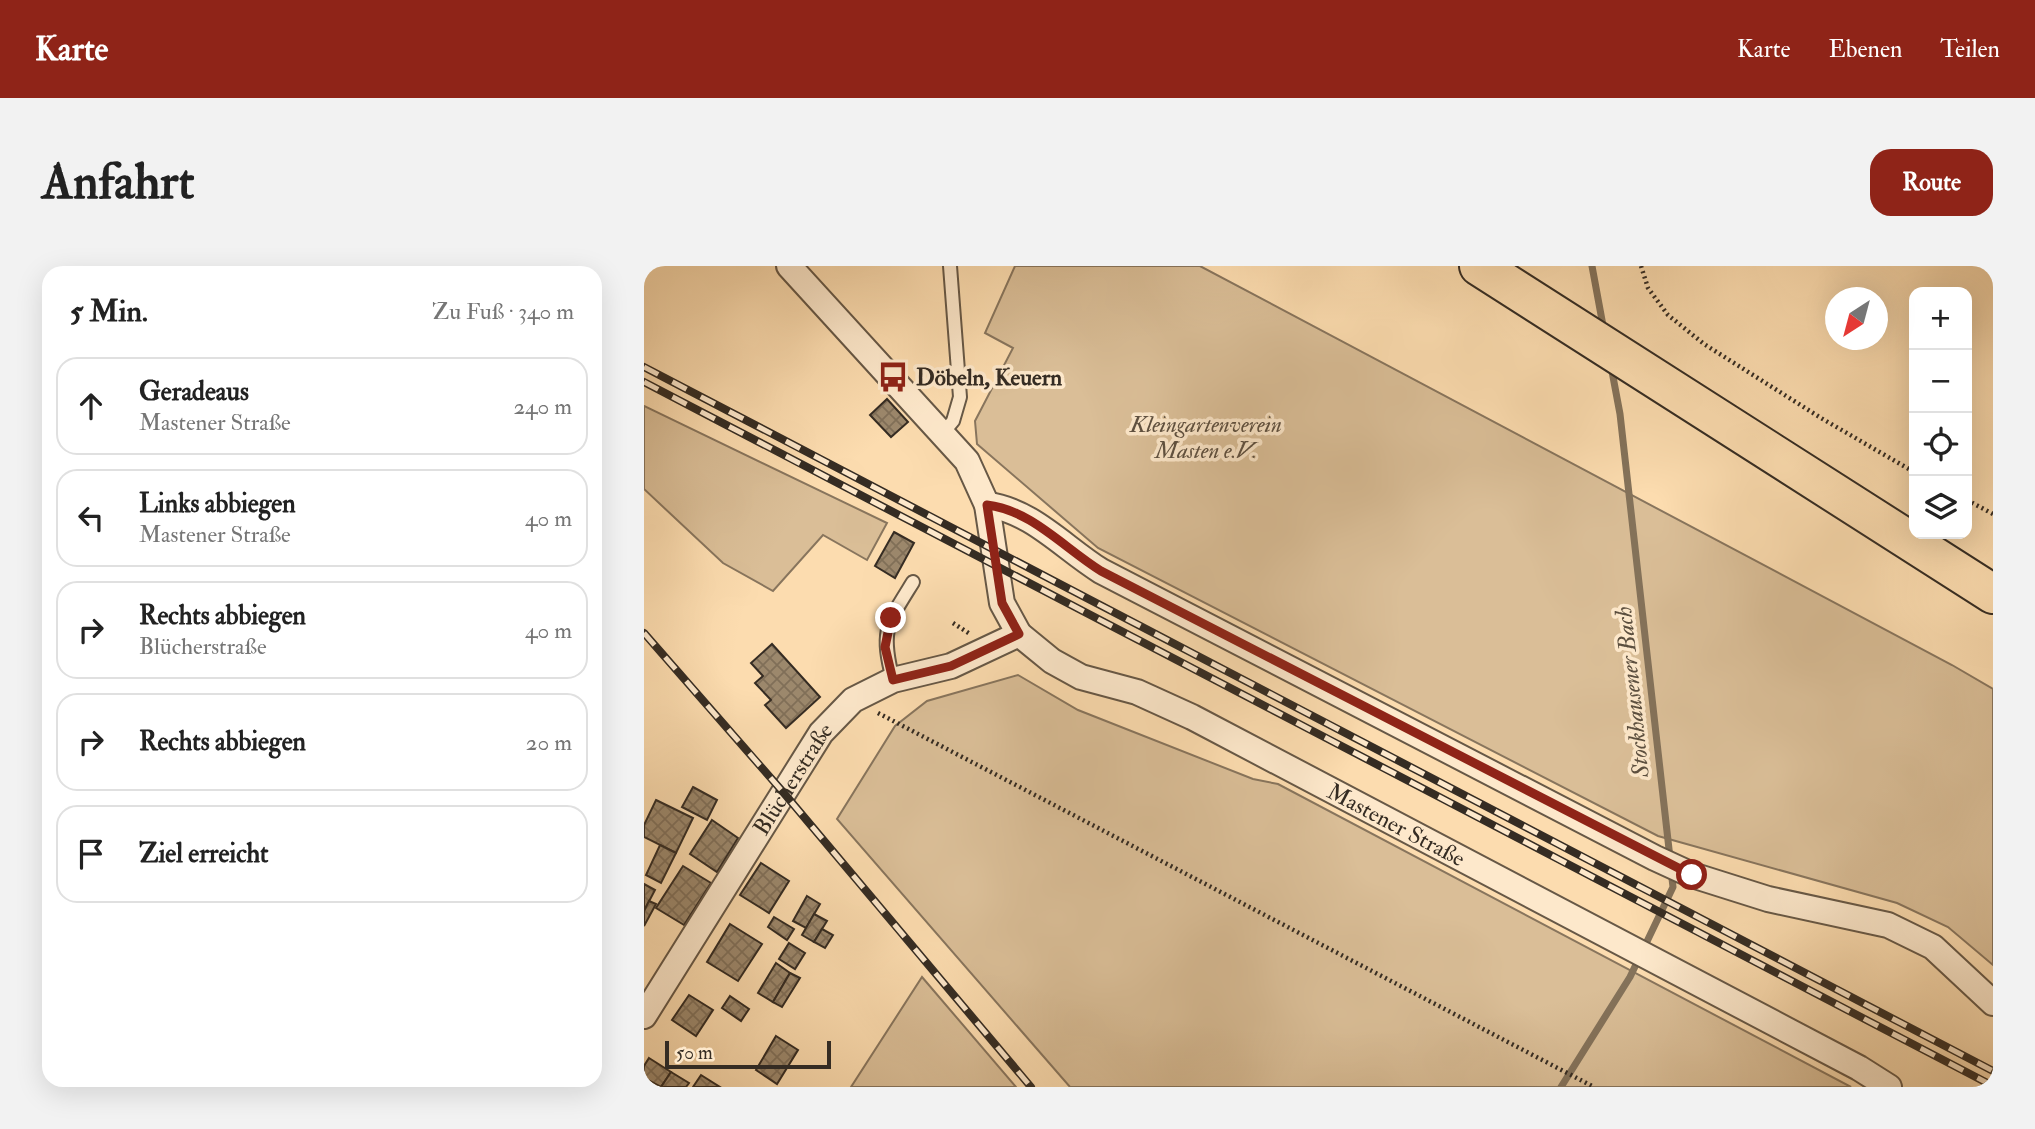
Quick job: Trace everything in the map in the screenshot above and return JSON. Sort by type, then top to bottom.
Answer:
[{"type":"main road","points":[[1479,266],[1993,594]]},
{"type":"street","name":"Mastener Straße","points":[[789,266],[967,461],[987,505],[1002,603],[1019,634],[1052,661],[1081,677],[1137,692],[1192,717],[1859,1068],[1889,1087]]},
{"type":"street","points":[[987,505],[1006,507],[1101,571],[1655,858],[1692,875],[1768,899],[1888,925],[1933,947],[1993,1003]]},
{"type":"street","name":"Blücherstraße","points":[[644,1016],[821,733],[853,700],[893,680],[951,666],[1019,634]]},
{"type":"lane","points":[[943,433],[953,421],[960,397],[950,266]]},
{"type":"lane","points":[[893,680],[885,647],[891,618],[913,582]]},
{"type":"path","points":[[1641,266],[1648,288],[1668,315],[1704,344],[1800,406],[1909,468]]},
{"type":"path","points":[[1972,503],[1993,514]]},
{"type":"path","points":[[853,700],[1594,1087]]},
{"type":"green space","name":"Kleingartenverein Masten e.V.","points":[[1015,266],[1200,266],[1993,689],[1993,965],[1948,927],[1897,903],[1658,836],[1098,548],[977,444],[975,421],[1013,348],[985,333]]},
{"type":"green space","points":[[644,406],[887,523],[867,560],[823,535],[773,591],[723,563],[644,489]]},
{"type":"green space","points":[[1018,675],[1078,710],[1253,779],[1278,784],[1851,1087],[1070,1087],[837,819],[895,726],[927,701]]},
{"type":"green space","points":[[922,977],[1016,1087],[851,1087]]},
{"type":"building","points":[[887,399],[908,422],[891,437],[870,415]]},
{"type":"building","points":[[894,532],[914,543],[895,578],[875,566]]},
{"type":"building","points":[[772,644],[820,697],[786,728],[765,705],[771,700],[755,683],[763,676],[751,663]]},
{"type":"building","points":[[693,787],[717,800],[707,820],[682,807]]},
{"type":"building","points":[[656,800],[693,818],[676,853],[644,837],[644,825]]},
{"type":"building","points":[[712,820],[738,838],[717,872],[690,854]]},
{"type":"building","points":[[660,845],[676,853],[661,883],[646,875]]},
{"type":"building","points":[[761,863],[789,881],[769,913],[740,895]]},
{"type":"building","points":[[683,866],[711,883],[684,925],[656,908]]},
{"type":"building","points":[[644,884],[655,890],[644,911]]},
{"type":"building","points":[[807,896],[820,904],[806,928],[793,921]]},
{"type":"building","points":[[649,901],[656,904],[644,926],[644,911]]},
{"type":"building","points":[[814,914],[827,921],[814,942],[802,935]]},
{"type":"building","points":[[774,917],[794,929],[787,940],[768,927]]},
{"type":"building","points":[[730,924],[762,944],[738,981],[707,962]]},
{"type":"building","points":[[822,929],[833,935],[825,948],[814,942]]},
{"type":"building","points":[[789,943],[805,953],[795,969],[779,959]]},
{"type":"building","points":[[776,963],[790,973],[773,1002],[758,993]]},
{"type":"building","points":[[790,973],[800,978],[782,1007],[773,1002]]},
{"type":"building","points":[[689,995],[713,1010],[696,1036],[672,1020]]},
{"type":"building","points":[[730,996],[749,1009],[741,1021],[722,1008]]},
{"type":"building","points":[[776,1036],[798,1050],[777,1084],[756,1070]]},
{"type":"building","points":[[649,1058],[671,1072],[661,1087],[644,1078],[644,1066]]},
{"type":"building","points":[[671,1072],[689,1083],[686,1087],[661,1087]]},
{"type":"building","points":[[701,1075],[720,1087],[693,1087]]},
{"type":"waterway","name":"Stockhausener Bach","points":[[1592,266],[1604,331]]},
{"type":"waterway","name":"Stockhausener Bach","points":[[1611,366],[1620,414],[1670,858]]},
{"type":"waterway","name":"Stockhausener Bach","points":[[1561,1087],[1630,977],[1673,887],[1671,870]]},
{"type":"railway","points":[[644,367],[1993,1071]]},
{"type":"railway","points":[[644,382],[1993,1086]]},
{"type":"railway","points":[[644,633],[783,792],[1031,1087]]},
{"type":"place","name":"Döbeln, Keuern","points":[[893,377]]},
{"type":"route","points":[[891,618],[885,647],[893,680],[951,666],[1019,634],[1002,603],[987,505],[1006,507],[1101,571],[1692,875]]}]
